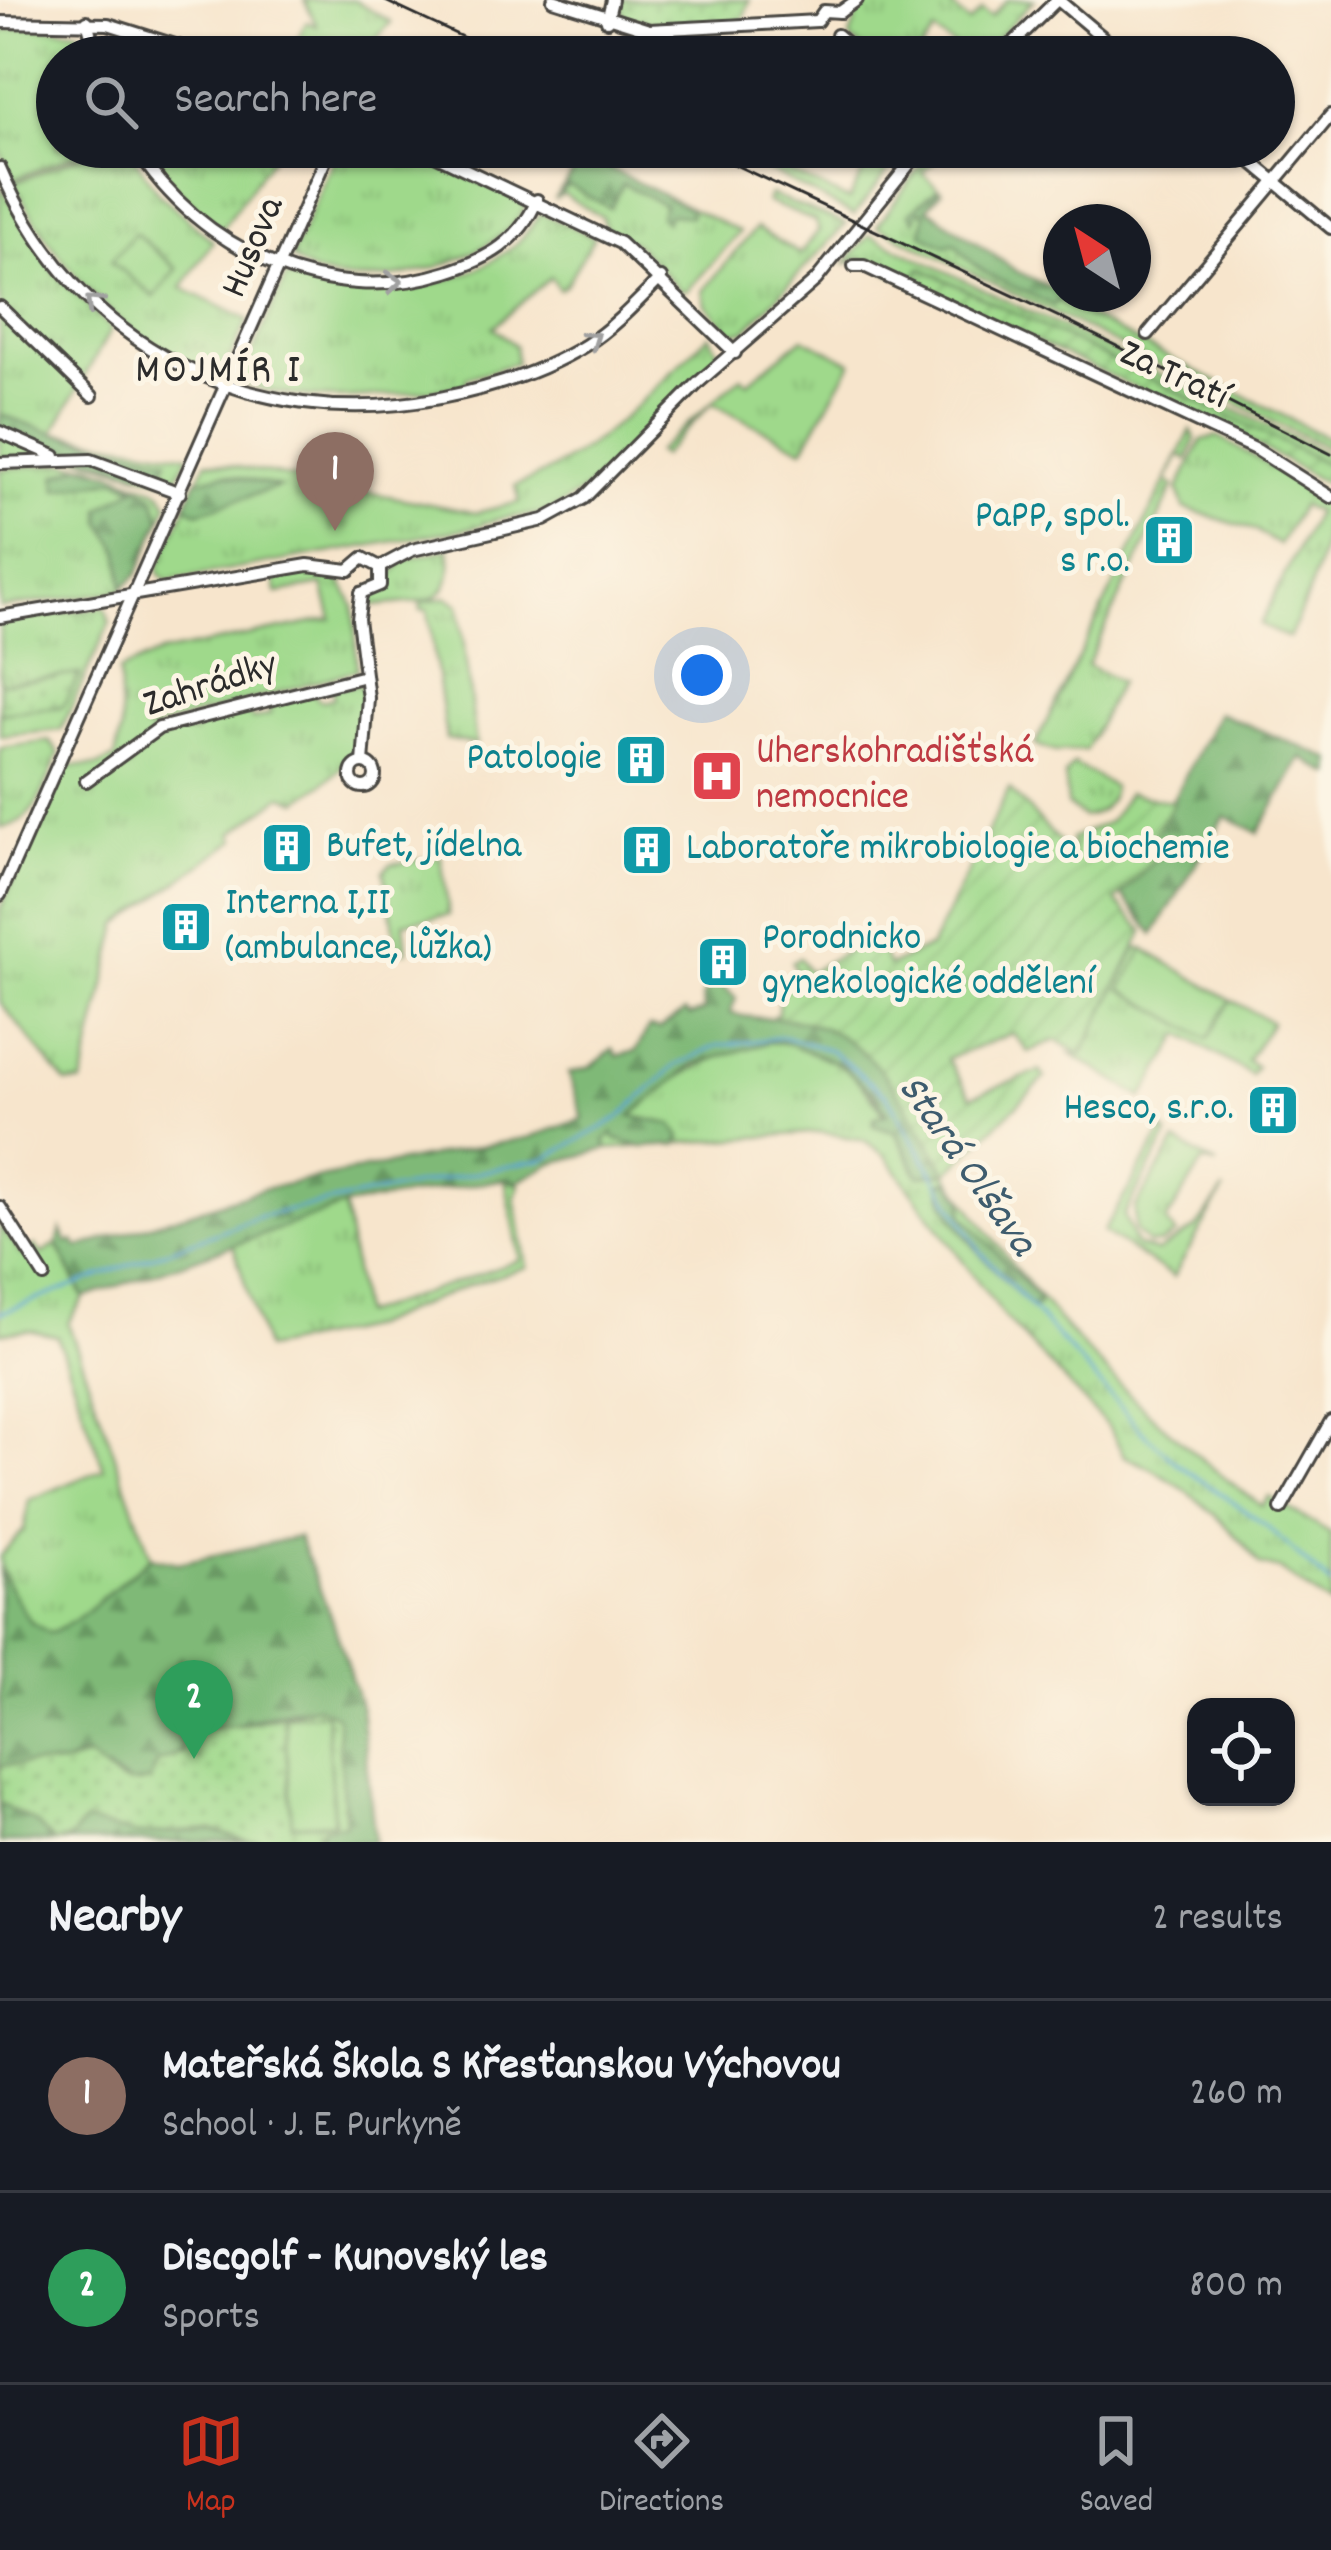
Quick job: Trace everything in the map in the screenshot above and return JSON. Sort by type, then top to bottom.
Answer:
[{"type":"street","points":[[553,0],[607,21],[649,30],[693,31],[817,21],[827,10],[839,12],[857,0]]},
{"type":"street","points":[[607,21],[612,0]]},
{"type":"street","points":[[1020,36],[1057,0],[1101,36]]},
{"type":"street","points":[[817,21],[823,34],[837,35],[845,24],[839,12]]},
{"type":"street","points":[[87,21],[91,36]]},
{"type":"street","points":[[0,22],[87,21],[154,36]]},
{"type":"street","points":[[1295,158],[1331,115]]},
{"type":"street","points":[[0,168],[39,240],[84,295],[137,340],[227,387],[275,402],[394,405],[467,393],[562,359],[606,330],[661,278]]},
{"type":"street","points":[[150,168],[197,220],[279,266],[353,283],[432,277],[510,242],[538,200]]},
{"type":"street","name":"Husova","points":[[0,896],[322,168]]},
{"type":"street","points":[[466,168],[620,243],[735,353]]},
{"type":"street","points":[[363,763],[361,593],[349,583],[349,570],[360,559],[380,567],[412,550],[530,524],[575,504],[835,260],[907,168]]},
{"type":"street","points":[[1259,168],[1331,228]]},
{"type":"street","points":[[1148,334],[1287,168]]},
{"type":"street","name":"Za Tratí","points":[[854,266],[864,266],[1230,436],[1331,497]]},
{"type":"street","points":[[0,307],[92,396]]},
{"type":"street","points":[[0,433],[58,457]]},
{"type":"street","points":[[0,463],[58,457],[91,460],[180,494]]},
{"type":"street","points":[[0,617],[308,565],[349,570]]},
{"type":"street","points":[[361,593],[380,585],[380,567]]},
{"type":"street","points":[[147,571],[151,585],[162,592]]},
{"type":"street","name":"Zahrádky","points":[[86,781],[159,728],[365,676]]},
{"type":"street","points":[[0,1207],[39,1260],[44,1276]]},
{"type":"street","points":[[1280,1509],[1331,1421]]},
{"type":"green space","points":[[304,0],[354,0],[391,22],[379,36],[300,36],[306,22],[317,26]]},
{"type":"green space","points":[[620,0],[749,1],[742,22],[664,25],[625,18]]},
{"type":"green space","points":[[875,0],[946,0],[969,23],[982,10],[991,17],[1007,0],[1034,0],[999,36],[940,36],[934,32],[931,36],[851,36],[859,9]]},
{"type":"green space","points":[[28,27],[78,30],[80,36],[36,36],[36,168],[42,168],[12,180],[0,150],[0,31]]},
{"type":"green space","points":[[52,168],[142,168],[157,192],[213,241],[182,288],[248,320],[221,377],[156,347],[99,301],[51,244],[14,183]]},
{"type":"green space","points":[[157,168],[264,168],[221,230]]},
{"type":"green space","points":[[330,168],[450,168],[524,202],[525,208],[509,229],[483,247],[414,273],[343,279],[313,272],[291,257]]},
{"type":"green space","points":[[576,168],[610,168],[740,232],[687,291],[680,290],[636,244],[606,228],[602,217],[563,194],[554,199]]},
{"type":"green space","points":[[576,168],[610,168],[691,209],[690,216],[669,214],[666,222],[660,216],[664,205],[623,184],[610,208],[568,185],[554,199]]},
{"type":"green space","points":[[763,168],[780,168],[849,200],[865,168],[891,168],[854,215]]},
{"type":"green space","points":[[919,168],[928,168],[923,173],[942,191],[927,208],[1016,271],[1043,284],[1043,308],[877,226]]},
{"type":"green space","points":[[0,185],[55,273],[111,329],[53,433],[189,455],[174,483],[67,454],[0,459]]},
{"type":"green space","points":[[938,188],[942,191],[927,208],[1016,271],[1043,284],[1043,301],[987,274],[955,243],[945,246],[922,234],[925,212],[919,210],[914,220],[909,213]]},
{"type":"green space","points":[[770,195],[846,224],[745,331],[732,332],[706,305],[703,291],[756,228],[800,254],[819,230],[815,221],[767,202]]},
{"type":"green space","points":[[541,213],[594,237],[565,286],[559,289],[551,277],[493,327],[515,346],[516,363],[466,378],[467,385],[382,396],[323,398],[239,382],[286,277],[376,287],[436,282],[492,261],[521,239]]},
{"type":"green space","points":[[135,233],[177,269],[154,297],[111,261]]},
{"type":"green space","points":[[870,235],[1320,451],[1331,458],[1331,466],[921,268],[913,284],[861,258],[844,264]]},
{"type":"green space","points":[[921,268],[1331,466],[1331,487],[1244,438],[913,284]]},
{"type":"green space","points":[[1051,312],[1080,312],[1331,440],[1331,450]]},
{"type":"green space","points":[[709,335],[720,355],[625,455],[583,491],[550,510],[167,581],[160,575],[158,568],[207,461],[476,513],[520,502],[515,486],[596,441]]},
{"type":"green space","points":[[803,338],[852,362],[803,449],[712,403],[661,456],[656,452],[742,376],[748,382]]},
{"type":"green space","points":[[0,414],[52,433],[168,459],[164,467],[172,476],[147,465],[139,473],[0,427]]},
{"type":"green space","points":[[1191,430],[1195,438],[1188,459],[1179,455],[1166,481],[1174,486],[1087,665],[1119,682],[1086,750],[1056,752],[1035,745]]},
{"type":"green space","points":[[1217,436],[1325,497],[1325,532],[1317,568],[1288,638],[1260,625],[1316,512],[1301,505],[1279,545],[1254,530],[1184,508],[1178,489],[1202,440]]},
{"type":"green space","points":[[82,465],[117,474],[153,495],[161,519],[137,575],[123,588],[120,552],[102,522],[101,509],[135,488],[117,479],[57,490],[56,476]]},
{"type":"green space","points":[[90,465],[161,491],[168,504],[137,575],[119,591],[0,608],[0,469]]},
{"type":"green space","points":[[224,474],[279,487],[198,512],[185,506],[197,480]]},
{"type":"green space","points":[[449,548],[450,569],[440,594],[415,602],[365,607],[404,560]]},
{"type":"green space","points":[[315,569],[338,575],[354,606],[357,670],[145,730],[195,733],[199,721],[244,710],[254,719],[270,714],[268,704],[312,693],[321,701],[334,698],[332,687],[362,685],[359,742],[331,778],[298,801],[282,796],[233,833],[236,839],[119,925],[82,1083],[66,1083],[0,1002],[0,910],[65,766],[98,766],[115,758],[121,730],[119,671],[161,653],[332,619],[323,585],[277,593],[274,576]]},
{"type":"green space","points":[[447,597],[459,605],[476,744],[446,739],[428,610],[421,610],[420,603]]},
{"type":"green space","points":[[105,607],[110,622],[61,730],[0,736],[0,621]]},
{"type":"green space","points":[[80,674],[63,706],[0,713],[0,683]]},
{"type":"green space","points":[[1218,713],[1331,759],[1331,775],[1302,758],[1258,833],[1225,816],[1154,934],[1121,895],[1162,852],[1150,843]]},
{"type":"green space","points":[[49,741],[59,753],[38,801],[23,819],[0,828],[0,748]]},
{"type":"green space","points":[[1074,764],[1112,786],[1108,803],[1089,816],[1067,805],[1065,775]]},
{"type":"green space","points":[[1009,789],[1072,855],[1071,839],[1110,821],[1128,793],[1174,802],[1150,843],[1163,851],[1115,901],[1144,931],[1082,1055],[1056,1040],[1028,1052],[1013,1033],[947,1059],[971,1097],[1040,1071],[1045,1078],[947,1173],[898,1092],[857,1048],[804,1021],[770,1018],[778,1014],[779,994],[790,985],[786,978],[796,971],[792,962],[799,957],[809,972],[874,936],[889,966],[931,946]]},
{"type":"green space","points":[[441,857],[449,915],[404,922],[407,951],[398,951],[384,871],[391,864]]},
{"type":"green space","points":[[1137,947],[1271,1022],[1247,1061],[1256,1067],[1251,1075],[1181,1034],[1143,1098],[1071,1054],[1082,1054]]},
{"type":"green space","points":[[1144,949],[1231,1000],[1208,1039],[1121,989]]},
{"type":"green space","points":[[711,984],[721,985],[736,998],[730,1013],[803,1022],[853,1044],[890,1081],[947,1173],[919,1176],[896,1132],[874,1125],[874,1118],[887,1113],[872,1092],[838,1063],[785,1042],[769,1042],[694,1064],[631,1116],[672,1124],[681,1137],[677,1145],[642,1147],[615,1139],[613,1133],[605,1140],[607,1149],[553,1163],[517,1182],[505,1179],[344,1206],[84,1298],[57,1244],[61,1229],[67,1243],[74,1241],[78,1248],[263,1189],[531,1137],[583,1119],[569,1073],[591,1067],[613,1049],[617,1056],[636,1051],[649,1027],[659,1029],[685,1012],[690,1016],[704,1011],[702,997]]},
{"type":"green space","points":[[769,1042],[798,1045],[844,1068],[878,1105],[918,1175],[947,1173],[1014,1267],[1130,1395],[1262,1506],[1269,1497],[1331,1534],[1331,1606],[1280,1570],[1260,1565],[1200,1502],[1124,1456],[1110,1429],[1004,1317],[887,1157],[864,1140],[821,1132],[607,1149],[605,1140],[679,1078],[717,1058]]},
{"type":"green space","points":[[1161,1126],[1168,1136],[1124,1215],[1136,1245],[1157,1252],[1196,1228],[1224,1190],[1173,1277],[1103,1232],[1161,1135]]},
{"type":"green space","points":[[1176,1142],[1217,1165],[1203,1162],[1166,1222],[1176,1234],[1160,1244],[1148,1244],[1135,1231],[1135,1208]]},
{"type":"green space","points":[[505,1179],[520,1185],[515,1197],[527,1267],[468,1285],[370,1327],[265,1349],[233,1245],[344,1206],[361,1315],[520,1260]]},
{"type":"green space","points":[[949,1180],[964,1199],[963,1215],[1039,1299],[1038,1306],[1032,1309],[962,1231],[943,1198],[941,1183]]},
{"type":"green space","points":[[0,1225],[21,1255],[35,1245],[42,1254],[57,1244],[84,1298],[68,1323],[151,1557],[76,1620],[50,1633],[32,1622],[16,1602],[0,1556],[24,1530],[29,1500],[104,1469],[57,1336],[28,1330],[0,1333]]},
{"type":"green space","points":[[298,1537],[333,1621],[361,1709],[375,1842],[315,1842],[324,1827],[344,1824],[317,1706],[274,1714],[202,1739],[163,1765],[150,1780],[133,1785],[81,1757],[65,1764],[0,1768],[0,1571],[30,1622],[50,1633],[76,1620],[151,1557],[178,1563]]},
{"type":"green space","points":[[317,1706],[337,1716],[345,1824],[324,1827],[315,1842],[248,1842],[212,1830],[137,1835],[85,1822],[69,1839],[54,1842],[36,1823],[0,1803],[0,1768],[6,1765],[65,1764],[88,1757],[116,1779],[140,1783],[150,1780],[158,1762],[183,1753],[179,1729],[243,1725]]},
{"type":"green space","points":[[326,1713],[334,1822],[292,1825],[284,1716]]},
{"type":"green space","points":[[0,1803],[36,1823],[54,1842],[0,1842]]},
{"type":"green space","points":[[85,1822],[137,1835],[212,1830],[248,1842],[54,1842],[69,1839]]},
{"type":"waterway","name":"Stará Olšava","points":[[0,1313],[261,1216],[545,1159],[619,1118],[675,1066],[716,1046],[783,1037],[831,1050],[887,1096],[980,1251],[1142,1431],[1177,1463],[1265,1525],[1331,1585]]},
{"type":"railway","points":[[383,0],[460,36]]},
{"type":"railway","points":[[742,168],[1059,317],[1331,454]]},
{"type":"place","name":"Mateřská Škola S Křesťanskou Výchovou","points":[[335,531]]},
{"type":"place","name":"PaPP, spol. s r.o.","points":[[1169,540]]},
{"type":"place","name":"Patologie","points":[[641,760]]},
{"type":"place","name":"Uherskohradišťská nemocnice","points":[[717,776]]},
{"type":"place","name":"Bufet, jídelna","points":[[287,848]]},
{"type":"place","name":"Laboratoře mikrobiologie a biochemie","points":[[647,850]]},
{"type":"place","name":"Interna I,II (ambulance, lůžka)","points":[[186,927]]},
{"type":"place","name":"Porodnicko gynekologické oddělení","points":[[723,962]]},
{"type":"place","name":"Hesco, s.r.o.","points":[[1273,1110]]},
{"type":"place","name":"Discgolf - Kunovský les","points":[[194,1759]]},
{"type":"district","name":"MOJMÍR I","points":[[219,373]]}]
